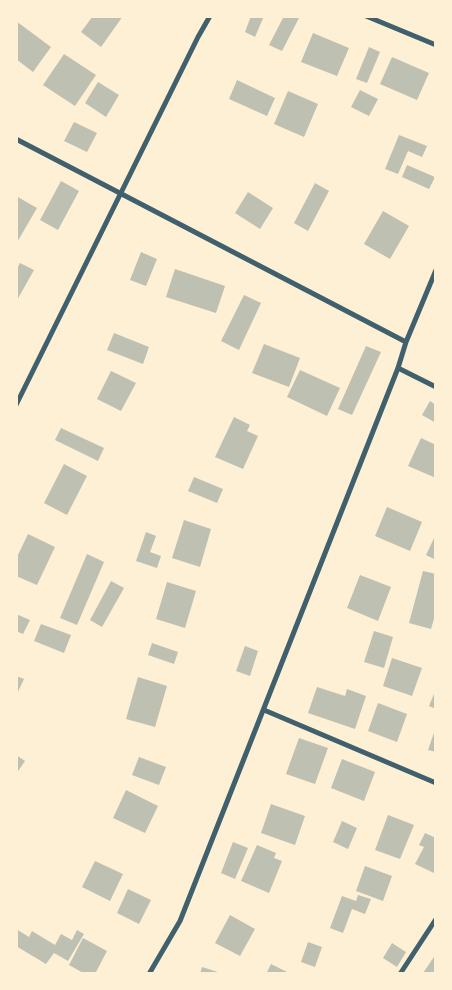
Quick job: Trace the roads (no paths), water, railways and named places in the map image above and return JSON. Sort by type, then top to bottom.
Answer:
[{"type":"street","points":[[16,404],[210,16]]},
{"type":"street","points":[[366,16],[436,45]]},
{"type":"street","points":[[16,139],[406,342]]},
{"type":"street","points":[[149,974],[180,921],[398,368],[406,342],[436,270]]},
{"type":"street","points":[[398,368],[436,387]]},
{"type":"street","points":[[264,710],[436,783]]},
{"type":"street","points":[[400,974],[436,918]]}]
